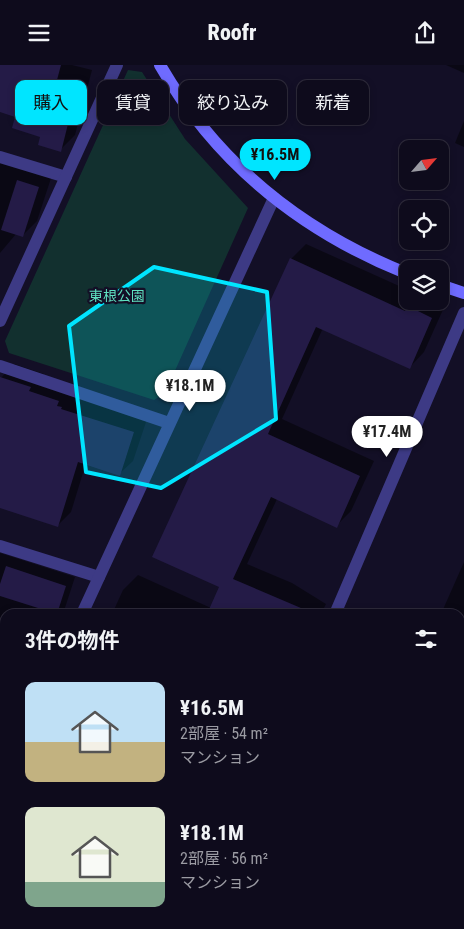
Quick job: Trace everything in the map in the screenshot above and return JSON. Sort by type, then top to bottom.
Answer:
[{"type":"street","points":[[0,321],[117,65]]},
{"type":"street","points":[[160,65],[194,116],[229,156],[274,199],[314,228],[371,259],[399,270]]},
{"type":"street","points":[[0,157],[66,177]]},
{"type":"street","points":[[84,609],[274,199]]},
{"type":"street","points":[[449,288],[464,293]]},
{"type":"street","points":[[337,609],[464,313]]},
{"type":"street","points":[[0,366],[170,423]]},
{"type":"street","points":[[0,546],[99,577]]},
{"type":"highlighted area","points":[[154,267],[267,292],[276,419],[161,488],[86,472],[69,326]]},
{"type":"green space","name":"東根公園","points":[[128,70],[142,72],[147,80],[123,80]]},
{"type":"green space","name":"東根公園","points":[[169,114],[185,139],[248,208],[165,393],[154,400],[9,353],[5,341],[103,125],[169,125]]},
{"type":"building","points":[[0,65],[61,65],[57,80],[15,80],[15,117],[0,112]]},
{"type":"building","points":[[15,117],[15,125],[68,125],[61,152],[38,145],[40,137],[12,128]]},
{"type":"building","points":[[17,180],[39,187],[23,237],[1,230]]},
{"type":"building","points":[[290,258],[399,308],[399,310],[416,310],[432,318],[410,369],[316,327],[268,434],[360,476],[337,528],[271,497],[233,579],[303,609],[209,609],[219,587],[152,557]]},
{"type":"building","points":[[0,377],[31,387],[29,391],[59,401],[57,406],[62,407],[61,409],[134,432],[120,476],[78,462],[58,527],[0,508]]},
{"type":"building","points":[[6,566],[66,586],[59,609],[41,609],[0,596],[0,584]]}]
